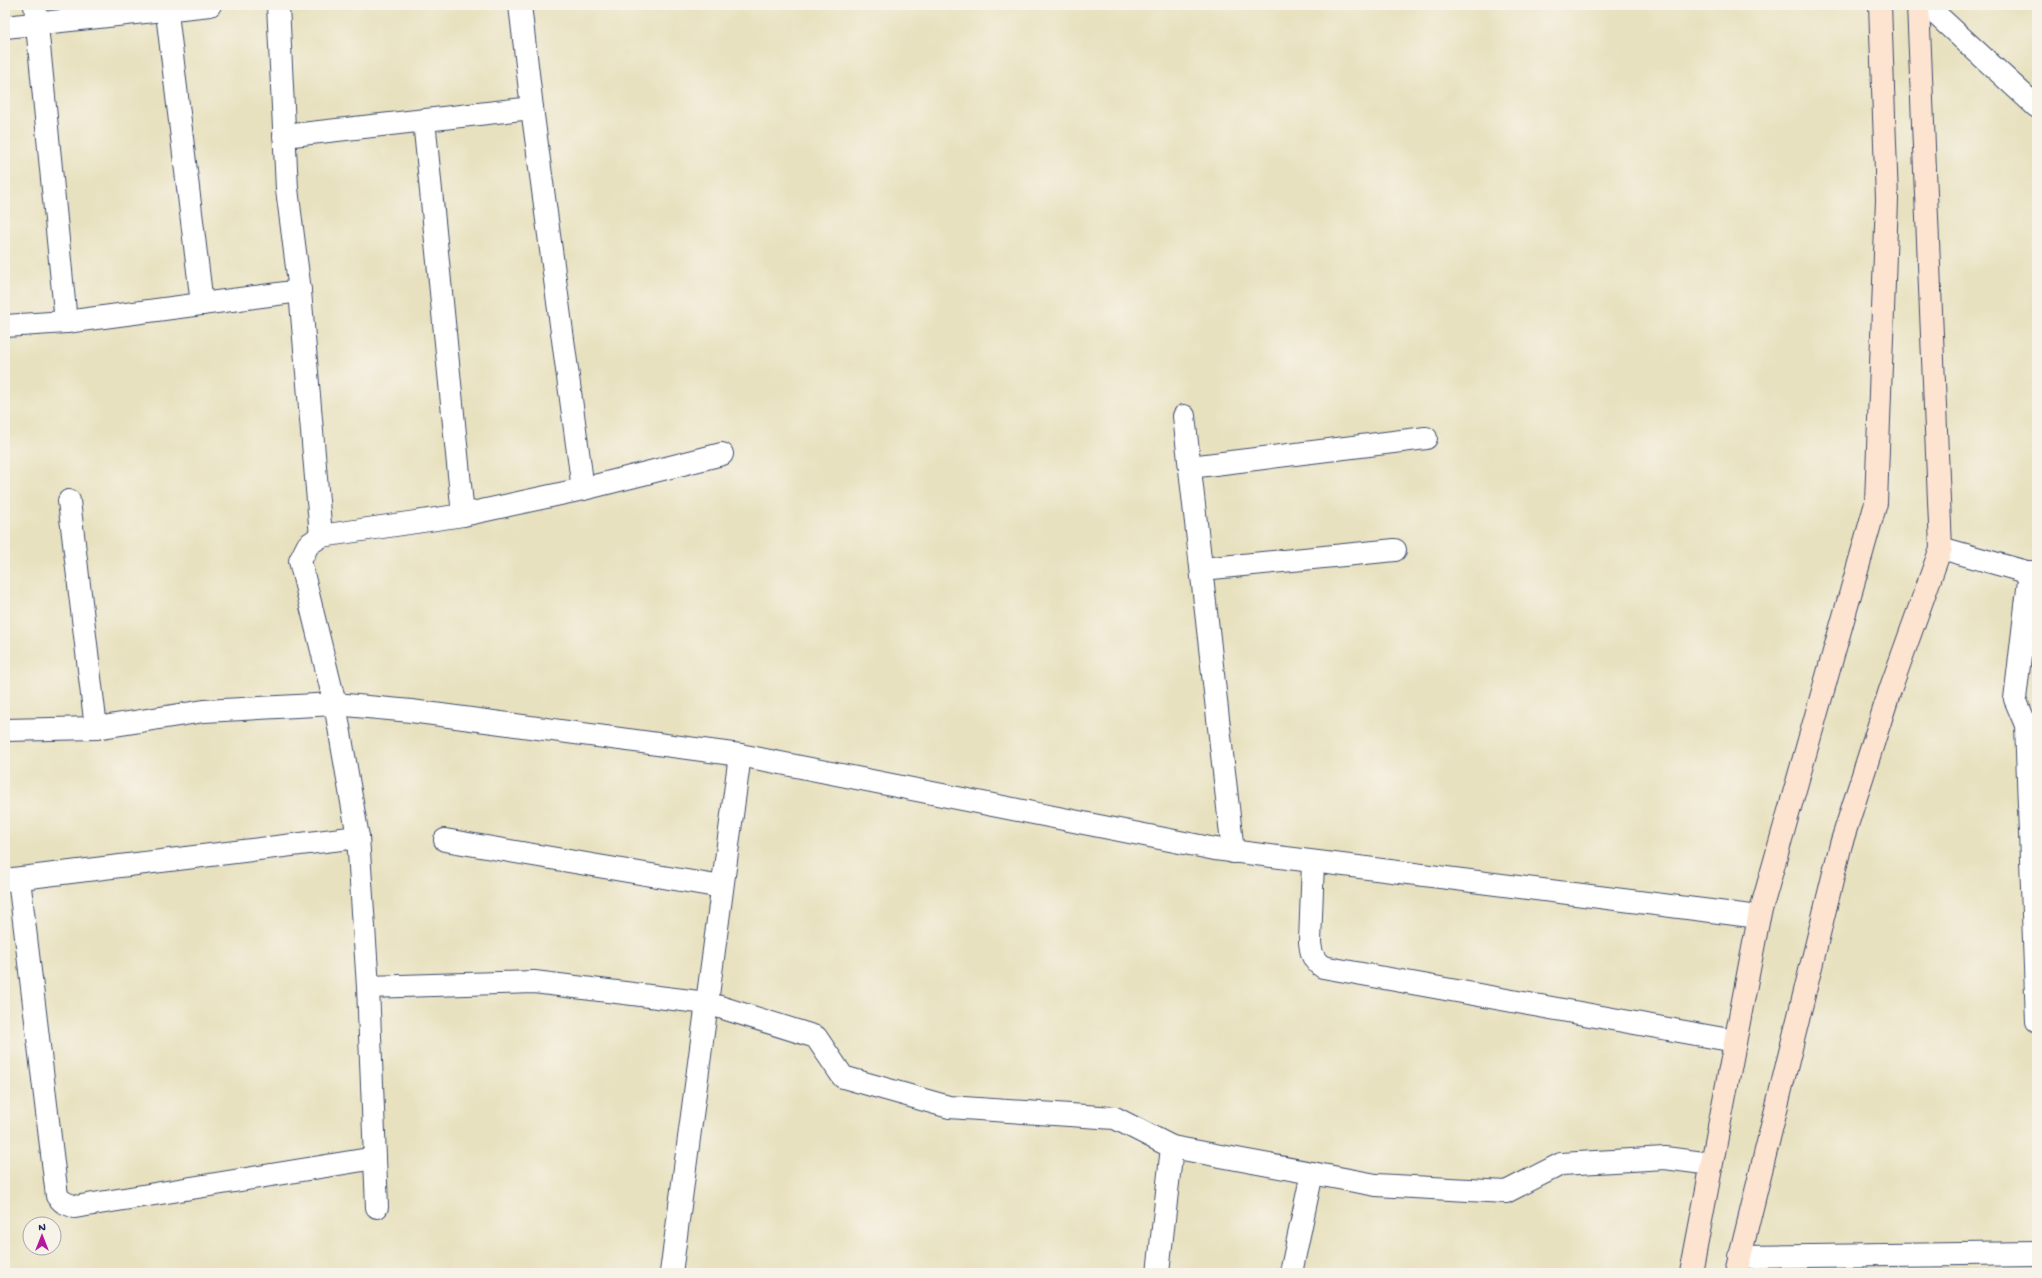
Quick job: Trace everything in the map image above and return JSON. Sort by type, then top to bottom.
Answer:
[{"type":"street","points":[[5,27],[36,15],[210,5]]},
{"type":"street","points":[[278,5],[287,189],[300,291],[321,536]]},
{"type":"street","points":[[520,5],[532,108],[583,488]]},
{"type":"street","points":[[1691,1273],[1759,917],[1876,503],[1888,199],[1880,5]]},
{"type":"street","points":[[1918,5],[1941,548],[1892,687],[1841,844],[1738,1265],[1896,1264],[2037,1253]]},
{"type":"street","points":[[166,8],[202,304]]},
{"type":"street","points":[[1931,10],[2037,107]]},
{"type":"street","points":[[36,15],[66,322]]},
{"type":"street","points":[[284,136],[532,108]]},
{"type":"street","points":[[424,120],[463,515]]},
{"type":"street","points":[[5,326],[66,322],[300,291]]},
{"type":"street","points":[[1184,416],[1233,852]]},
{"type":"street","points":[[1190,467],[1426,438]]},
{"type":"street","points":[[377,1206],[368,987],[358,836],[335,704],[300,561],[308,545],[321,536],[463,515],[583,488],[722,454]]},
{"type":"street","points":[[69,501],[96,728]]},
{"type":"street","points":[[1941,548],[2034,573],[2015,699],[2032,724],[2037,1021]]},
{"type":"street","points":[[1202,569],[1395,550]]},
{"type":"street","points":[[5,730],[96,728],[204,711],[335,704],[411,711],[740,755],[1233,852],[1759,917]]},
{"type":"street","points":[[675,1273],[707,1004],[740,755]]},
{"type":"street","points":[[358,836],[12,880],[57,1196],[63,1202],[75,1206],[375,1158]]},
{"type":"street","points":[[445,840],[722,887]]},
{"type":"street","points":[[1312,862],[1311,954],[1316,963],[1323,967],[1735,1041]]},
{"type":"street","points":[[368,987],[534,982],[707,1004],[816,1037],[843,1077],[949,1107],[1115,1118],[1172,1147],[1376,1185],[1506,1192],[1561,1164],[1666,1158],[1711,1164]]},
{"type":"street","points":[[1158,1273],[1172,1147]]},
{"type":"street","points":[[1291,1273],[1312,1173]]}]
